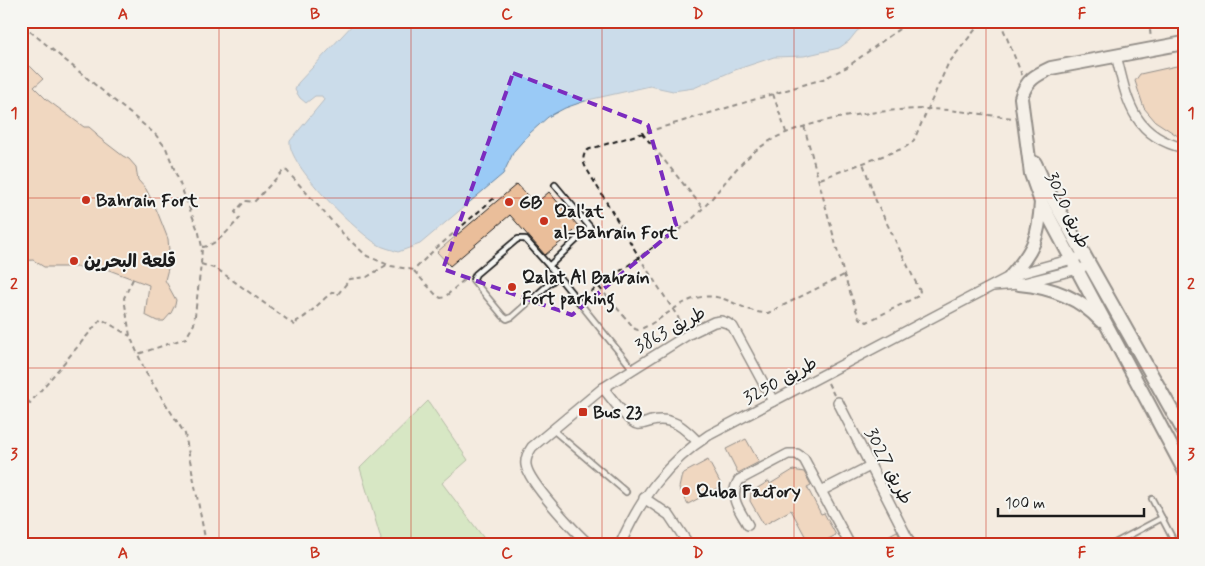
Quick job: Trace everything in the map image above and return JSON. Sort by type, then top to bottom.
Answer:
[{"type":"street","points":[[1027,145],[1021,98],[1026,85],[1036,74],[1051,68],[1184,43]]},
{"type":"street","points":[[1116,55],[1127,100],[1134,114],[1158,139],[1184,148]]},
{"type":"street","name":"طريق 3020","points":[[1027,145],[1031,174],[1041,202],[1184,470]]},
{"type":"street","name":"طريق 3020","points":[[1027,145],[1047,189],[1184,432]]},
{"type":"street","points":[[1041,202],[1040,224],[1037,237],[1015,280],[1066,295],[1095,314],[1109,329]]},
{"type":"street","name":"طريق 3250","points":[[620,545],[644,498],[666,470],[698,442],[992,286],[1088,260]]},
{"type":"street","name":"طريق 3863","points":[[590,545],[546,497],[528,472],[526,465],[528,453],[532,447],[603,388],[632,368],[689,334],[714,322],[721,321],[733,327],[773,401]]},
{"type":"street","points":[[603,388],[632,422],[640,425],[662,418],[682,426],[698,442]]},
{"type":"street","name":"طريق 3027","points":[[838,402],[911,545]]},
{"type":"street","points":[[748,524],[733,496],[734,487],[739,480],[788,454],[797,454],[804,459],[850,545]]},
{"type":"street","points":[[821,491],[870,466]]},
{"type":"street","points":[[644,498],[669,515],[689,545]]},
{"type":"lane","points":[[548,266],[590,227],[555,185]]},
{"type":"lane","points":[[558,276],[512,316],[507,318],[475,285],[473,280],[474,275],[518,239],[525,240],[558,276],[632,368]]},
{"type":"lane","points":[[553,430],[626,492]]},
{"type":"lane","points":[[1152,499],[1176,545]]},
{"type":"lane","points":[[1111,545],[1162,518]]},
{"type":"path","points":[[689,334],[639,258],[585,166],[583,159],[585,153],[590,149],[642,133],[811,84],[835,74],[910,21]]},
{"type":"path","points":[[820,179],[908,145],[916,137],[948,64],[982,21]]},
{"type":"path","points":[[1000,21],[1026,85]]},
{"type":"path","points":[[1150,21],[1152,49]]},
{"type":"path","points":[[21,29],[31,32],[156,134],[166,148],[199,233],[202,246],[194,324],[186,338],[138,354]]},
{"type":"path","points":[[773,94],[786,133]]},
{"type":"path","points":[[577,301],[690,220],[704,208],[740,164],[754,152],[786,133],[804,126],[868,114],[928,109],[1023,119]]},
{"type":"path","points":[[804,126],[820,179],[844,275],[859,318],[867,322],[920,294],[876,201],[863,163]]},
{"type":"path","points":[[642,133],[704,208]]},
{"type":"path","points":[[202,246],[210,245],[217,241],[240,218],[235,212],[245,201],[254,202],[284,170],[287,171],[356,247],[367,256],[388,264],[414,270],[436,296],[445,297],[465,278],[474,275]]},
{"type":"path","points":[[414,270],[493,199],[496,202]]},
{"type":"path","points":[[201,264],[218,269],[296,326],[297,321],[304,318],[324,298],[333,292],[338,294],[350,279],[367,278],[388,264]]},
{"type":"path","points":[[598,286],[635,329],[641,329],[684,302],[699,297],[714,297],[728,300],[762,313],[768,313],[844,275]]},
{"type":"path","points":[[134,280],[124,298],[130,336],[146,372],[185,434],[205,538],[204,545]]},
{"type":"path","points":[[30,403],[101,319],[130,336]]},
{"type":"path","points":[[824,375],[838,402]]},
{"type":"path","points":[[21,394],[30,403]]},
{"type":"path","points":[[21,402],[30,403]]},
{"type":"highlighted area","points":[[513,73],[648,125],[677,228],[572,315],[443,269]]},
{"type":"green space","points":[[428,401],[468,460],[442,483],[489,545],[379,545],[381,539],[360,468]]},
{"type":"water","points":[[356,21],[875,21],[857,31],[849,41],[839,48],[804,56],[774,57],[735,70],[694,88],[673,91],[650,86],[588,100],[565,108],[548,117],[530,133],[514,151],[503,174],[420,244],[398,252],[382,247],[367,237],[324,197],[299,165],[292,152],[290,141],[324,100],[322,96],[315,96],[306,103],[295,90],[298,83]]},
{"type":"building","points":[[1181,65],[1184,77],[1184,140],[1155,121],[1144,108],[1135,81],[1140,74]]},
{"type":"building","name":"Bahrain Fort","points":[[30,66],[43,79],[34,87],[46,99],[84,127],[89,127],[97,136],[129,159],[136,167],[138,180],[146,189],[168,239],[170,261],[165,280],[176,300],[171,313],[164,321],[157,321],[145,315],[149,285],[93,264],[85,267],[44,267],[33,260],[21,261],[21,74]]},
{"type":"building","name":"Qal'at al-Bahrain Fort","points":[[517,184],[535,204],[549,192],[579,227],[545,255],[510,215],[450,266],[437,252]]},
{"type":"building","points":[[746,439],[759,462],[738,473],[726,449]]},
{"type":"building","points":[[708,460],[722,486],[688,504],[679,488],[682,474]]},
{"type":"building","points":[[793,470],[804,472],[811,485],[807,487],[821,514],[824,513],[836,535],[817,545],[810,545],[791,510],[764,525],[750,501],[751,492],[769,481],[770,484]]},
{"type":"building","points":[[897,531],[904,545],[871,545]]},
{"type":"place","name":"Bahrain Fort","points":[[86,200]]},
{"type":"place","name":"GB","points":[[509,202]]},
{"type":"place","name":"Qal'at al-Bahrain Fort","points":[[544,221]]},
{"type":"place","name":"قلعة البحرين","points":[[74,261]]},
{"type":"place","name":"Qalat Al Bahrain Fort parking","points":[[512,287]]},
{"type":"place","name":"Bus 23","points":[[583,412]]},
{"type":"place","name":"Quba Factory","points":[[686,491]]}]
